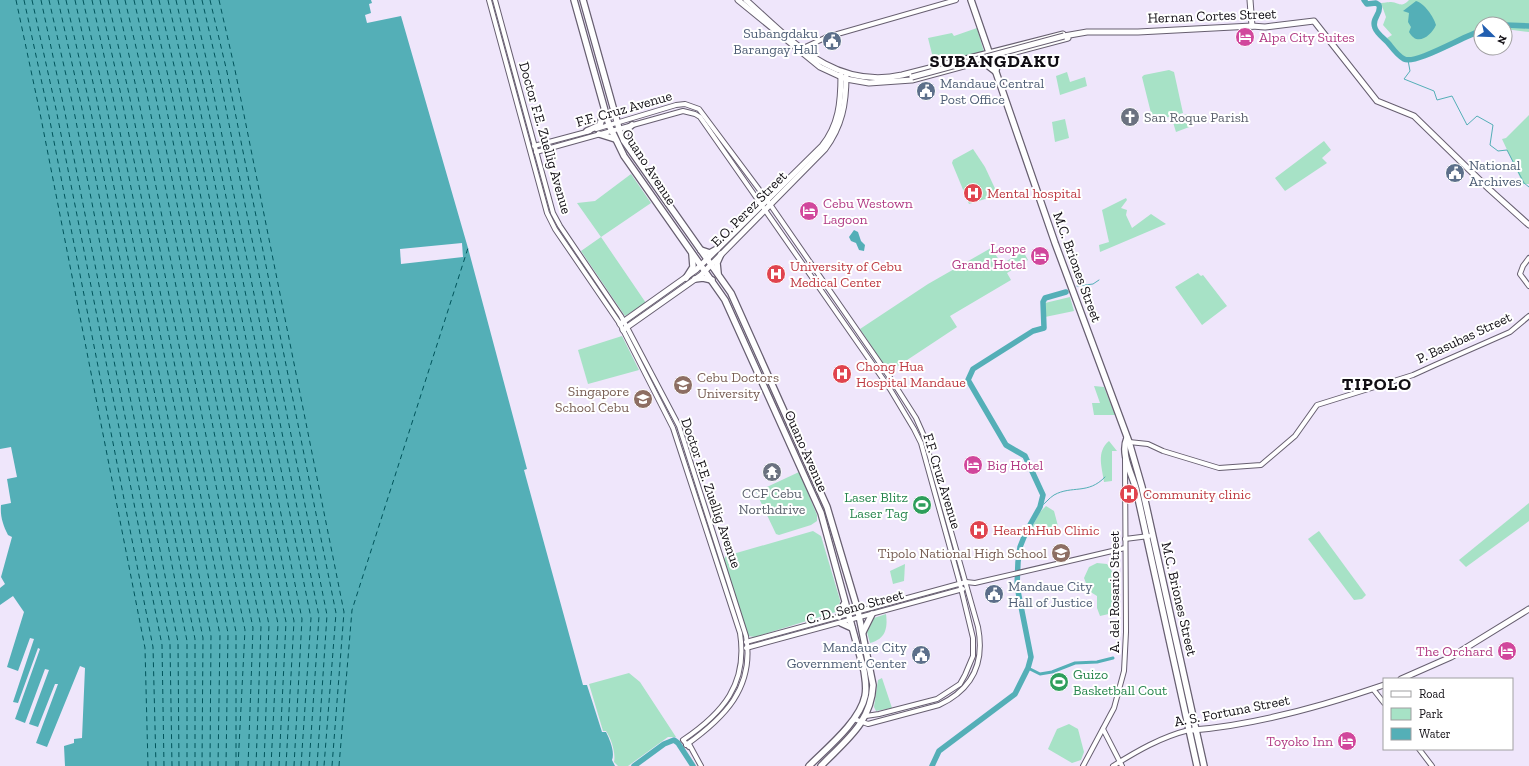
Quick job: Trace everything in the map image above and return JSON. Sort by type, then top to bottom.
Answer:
[{"type":"main road","name":"Ouano Avenue","points":[[574,0],[604,108],[615,139],[624,156],[702,265],[725,300],[820,513],[864,671],[866,685],[865,696],[854,719],[809,766]]},
{"type":"main road","name":"Ouano Avenue","points":[[583,0],[617,126],[624,141],[731,293],[827,507],[858,612],[873,680],[872,697],[866,716],[862,723],[821,766]]},
{"type":"main road","points":[[738,0],[800,50]]},
{"type":"main road","points":[[746,0],[800,50]]},
{"type":"main road","name":"M.C. Briones Street","points":[[971,0],[1057,248],[1128,440],[1142,487],[1204,766]]},
{"type":"main road","points":[[1250,0],[1252,26]]},
{"type":"main road","name":"Hernan Cortes Street","points":[[888,81],[990,56],[1064,34],[1269,26],[1314,21],[1377,101],[1414,116],[1488,189],[1529,225]]},
{"type":"main road","name":"Hernan Cortes Street","points":[[800,50],[820,68],[869,83],[912,80],[982,61],[990,56],[999,57],[1065,39],[1076,34]]},
{"type":"main road","name":"Hernan Cortes Street","points":[[888,81],[912,77],[1076,34]]},
{"type":"main road","points":[[982,61],[996,73],[999,57]]},
{"type":"main road","name":"E.O. Perez Street","points":[[625,329],[695,279],[705,270],[709,262],[834,136],[842,118],[846,98],[843,76]]},
{"type":"main road","points":[[587,131],[601,123],[604,108]]},
{"type":"main road","points":[[624,141],[626,130],[632,126]]},
{"type":"main road","points":[[600,134],[615,139]]},
{"type":"main road","points":[[686,278],[694,264],[690,248]]},
{"type":"main road","points":[[700,250],[710,253],[719,252],[717,266],[721,279]]},
{"type":"main road","name":"E.O. Perez Street","points":[[622,323],[702,265],[709,262]]},
{"type":"main road","points":[[695,279],[704,278],[712,280]]},
{"type":"main road","points":[[756,368],[763,364]]},
{"type":"main road","name":"M.C. Briones Street","points":[[1128,440],[1124,443],[1126,456],[1136,489],[1197,766]]},
{"type":"main road","points":[[845,601],[840,620],[852,628]]},
{"type":"main road","points":[[1403,678],[1451,657],[1529,609]]},
{"type":"main road","points":[[863,632],[872,614]]},
{"type":"main road","name":"A. S. Fortuna Street","points":[[1189,730],[1243,724],[1308,708],[1383,685]]},
{"type":"street","name":"Doctor F.E. Zuellig Avenue","points":[[489,0],[547,213],[554,229],[622,323]]},
{"type":"street","name":"Doctor F.E. Zuellig Avenue","points":[[495,0],[555,218],[622,323],[673,428],[740,632],[741,648],[738,676],[724,705],[708,722],[684,739],[688,745],[712,726],[732,703],[738,693],[743,677],[747,641],[679,426],[625,329]]},
{"type":"street","points":[[800,50],[827,37],[956,0]]},
{"type":"street","points":[[494,16],[499,15]]},
{"type":"street","name":"F.F. Cruz Avenue","points":[[534,146],[587,131],[617,126],[676,105],[692,105],[705,114],[893,382],[916,418],[931,456],[978,627],[981,648],[978,665],[969,682],[955,696],[939,705],[868,724],[862,723]]},
{"type":"street","name":"F.F. Cruz Avenue","points":[[617,126],[632,126],[684,111],[700,117],[890,389],[914,429],[925,457],[960,584],[974,648],[970,666],[960,684],[938,699],[866,716]]},
{"type":"street","name":"F.F. Cruz Avenue","points":[[536,152],[600,134],[610,128]]},
{"type":"street","points":[[1529,258],[1522,266],[1520,274],[1529,286]]},
{"type":"street","name":"P. Basubas Street","points":[[1128,440],[1148,444],[1163,451],[1217,467],[1261,465],[1295,436],[1317,405],[1435,366],[1510,332],[1529,316]]},
{"type":"street","name":"A. del Rosario Street","points":[[1083,766],[1115,706],[1124,671],[1126,632],[1126,456]]},
{"type":"street","points":[[1125,540],[1152,536]]},
{"type":"street","name":"C. D. Seno Street","points":[[741,648],[840,620],[858,612],[966,582],[973,583],[1125,548]]},
{"type":"street","name":"C. D. Seno Street","points":[[849,617],[859,618],[922,601],[968,588],[973,583]]},
{"type":"street","points":[[921,594],[922,601]]},
{"type":"street","name":"C. D. Seno Street","points":[[741,643],[840,620]]},
{"type":"street","points":[[1373,689],[1383,702]]},
{"type":"street","points":[[854,719],[862,723]]},
{"type":"street","points":[[1103,729],[1121,764]]},
{"type":"street","name":"A. S. Fortuna Street","points":[[1113,766],[1121,764],[1171,735],[1189,730]]},
{"type":"street","points":[[688,745],[701,766]]},
{"type":"street","points":[[1420,750],[1432,766]]},
{"type":"green space","points":[[1409,0],[1529,0],[1529,32],[1513,30],[1513,16],[1473,16],[1473,34],[1420,57],[1407,59],[1398,52],[1387,38],[1392,35],[1383,25],[1386,17],[1381,3],[1391,2],[1404,4]]},
{"type":"green space","points":[[977,28],[984,52],[935,66],[928,38],[952,33],[954,36]]},
{"type":"green space","points":[[1169,70],[1174,72],[1183,113],[1153,121],[1142,77],[1144,75]]},
{"type":"green space","points":[[1067,72],[1070,82],[1085,77],[1087,86],[1060,95],[1056,76]]},
{"type":"green space","points":[[1187,114],[1192,126],[1176,132],[1172,119]]},
{"type":"green space","points":[[1529,115],[1529,184],[1523,184],[1502,139],[1506,138]]},
{"type":"green space","points":[[1065,119],[1069,138],[1055,142],[1052,122]]},
{"type":"green space","points":[[1324,141],[1331,150],[1322,158],[1327,163],[1285,191],[1275,178]]},
{"type":"green space","points":[[973,149],[985,167],[998,195],[969,204],[952,163],[953,160]]},
{"type":"green space","points":[[631,174],[651,203],[601,237],[577,203],[595,201]]},
{"type":"green space","points":[[1126,198],[1127,200],[1121,208],[1127,210],[1126,215],[1132,228],[1151,214],[1166,224],[1100,252],[1099,245],[1109,242],[1102,210]]},
{"type":"green space","points":[[601,237],[646,303],[625,316],[581,251]]},
{"type":"green space","points":[[991,248],[1002,264],[1023,251],[1028,260],[1007,273],[1011,280],[950,316],[957,327],[889,372],[860,329],[928,284]]},
{"type":"green space","points":[[1198,273],[1201,276],[1203,275],[1227,306],[1202,325],[1175,287]]},
{"type":"green space","points":[[1070,297],[1074,311],[1045,317],[1045,303]]},
{"type":"green space","points":[[622,336],[639,370],[588,384],[578,350]]},
{"type":"green space","points":[[1094,386],[1104,387],[1115,415],[1094,415],[1092,403],[1100,403]]},
{"type":"green space","points":[[1109,441],[1117,451],[1112,451],[1112,481],[1104,482],[1101,455],[1102,450]]},
{"type":"green space","points":[[799,472],[817,515],[817,521],[811,525],[779,535],[776,534],[756,492]]},
{"type":"green space","points":[[1529,503],[1529,521],[1466,567],[1459,560]]},
{"type":"green space","points":[[1046,506],[1054,511],[1058,526],[1030,537],[1028,535],[1040,512]]},
{"type":"green space","points":[[813,531],[821,536],[840,600],[839,611],[755,637],[748,636],[724,559],[726,556]]},
{"type":"green space","points":[[1319,531],[1366,595],[1362,599],[1354,600],[1308,539]]},
{"type":"green space","points":[[1097,563],[1107,564],[1116,577],[1117,602],[1113,613],[1100,616],[1097,608],[1097,596],[1089,591],[1084,578],[1089,567]]},
{"type":"green space","points":[[905,564],[904,581],[893,584],[890,571]]},
{"type":"green space","points":[[886,614],[886,629],[884,633],[879,639],[870,643],[867,632],[874,618]]},
{"type":"green space","points":[[629,673],[640,682],[676,737],[668,737],[628,766],[618,766],[614,762],[614,750],[610,738],[606,731],[603,731],[589,684]]},
{"type":"green space","points":[[882,678],[892,708],[876,711],[874,707],[878,680]]},
{"type":"green space","points":[[1069,724],[1078,729],[1084,752],[1081,760],[1072,763],[1048,749],[1057,729]]},
{"type":"water","points":[[0,0],[371,0],[372,3],[369,4],[371,13],[365,15],[367,23],[401,16],[468,248],[527,469],[524,470],[583,685],[587,685],[602,732],[606,732],[609,739],[613,757],[612,760],[615,766],[65,766],[64,746],[74,743],[74,739],[82,738],[85,668],[80,666],[47,747],[36,743],[58,684],[55,684],[38,727],[29,724],[49,670],[45,669],[25,723],[15,719],[40,649],[38,648],[18,703],[13,702],[34,639],[30,638],[18,671],[7,667],[24,612],[13,596],[0,605],[0,588],[5,584],[1,577],[12,537],[8,535],[3,524],[1,517],[1,505],[11,503],[7,479],[17,477],[11,447],[0,449]]},
{"type":"water","points":[[1416,1],[1422,4],[1428,11],[1436,25],[1431,33],[1420,39],[1416,39],[1409,32],[1411,27],[1408,22],[1409,13],[1403,11]]},
{"type":"water","points":[[854,230],[858,232],[861,241],[865,245],[864,251],[859,250],[856,243],[851,241],[849,237]]},
{"type":"pier","points":[[462,243],[463,257],[401,264],[400,249]]},
{"type":"waterway","points":[[1364,0],[1367,4],[1376,3],[1379,5],[1380,8],[1374,21],[1376,30],[1404,59],[1410,60],[1419,58],[1473,34]]},
{"type":"waterway","points":[[1513,25],[1529,26]]},
{"type":"waterway","points":[[1408,60],[1410,71],[1404,79],[1434,91],[1437,100],[1452,96],[1467,125],[1477,116],[1493,125],[1490,145],[1498,151],[1507,150],[1524,183],[1529,187]]},
{"type":"waterway","points":[[1077,286],[1093,284],[1099,280]]},
{"type":"waterway","points":[[932,766],[939,751],[1015,694],[1028,668],[1031,657],[1017,586],[1018,562],[1020,547],[1026,532],[1040,507],[1043,495],[1025,456],[1006,445],[968,380],[973,369],[1033,331],[1044,328],[1043,302],[1045,298],[1066,292]]},
{"type":"waterway","points":[[1040,507],[1054,495],[1067,490],[1092,486],[1099,483],[1105,477]]},
{"type":"waterway","points":[[1028,668],[1040,674],[1052,672],[1075,663],[1097,662],[1113,658]]},
{"type":"waterway","points":[[634,766],[664,744],[674,740],[678,743],[693,766]]},
{"type":"ferry route","points":[[16,0],[40,113],[145,648],[148,766]]},
{"type":"ferry route","points":[[24,0],[48,111],[153,647],[156,766]]},
{"type":"ferry route","points":[[32,0],[56,109],[162,645],[164,766]]},
{"type":"ferry route","points":[[41,0],[64,108],[170,644],[172,766]]},
{"type":"ferry route","points":[[49,0],[73,106],[178,642],[179,766]]},
{"type":"ferry route","points":[[58,0],[81,104],[187,641],[187,766]]},
{"type":"ferry route","points":[[66,0],[89,102],[195,639],[195,766]]},
{"type":"ferry route","points":[[75,0],[97,101],[203,638],[202,766]]},
{"type":"ferry route","points":[[83,0],[105,99],[211,636],[210,766]]},
{"type":"ferry route","points":[[92,0],[113,97],[220,635],[218,766]]},
{"type":"ferry route","points":[[100,0],[121,95],[228,633],[226,766]]},
{"type":"ferry route","points":[[108,0],[129,94],[236,632],[236,766]]},
{"type":"ferry route","points":[[117,0],[137,92],[245,630],[238,766]]},
{"type":"ferry route","points":[[125,0],[146,90],[253,628],[248,766]]},
{"type":"ferry route","points":[[134,0],[154,88],[261,627],[256,766]]},
{"type":"ferry route","points":[[142,0],[162,86],[269,625],[264,766]]},
{"type":"ferry route","points":[[151,0],[170,85],[278,624],[271,766]]},
{"type":"ferry route","points":[[159,0],[178,83],[286,622],[279,766]]},
{"type":"ferry route","points":[[168,0],[186,81],[294,621],[286,766]]},
{"type":"ferry route","points":[[176,0],[194,79],[302,619],[294,766]]},
{"type":"ferry route","points":[[185,0],[311,618],[301,766]]},
{"type":"ferry route","points":[[193,0],[210,76],[319,616],[309,766]]},
{"type":"ferry route","points":[[202,0],[219,74],[327,615],[317,766]]},
{"type":"ferry route","points":[[210,0],[227,72],[336,613],[324,766]]},
{"type":"ferry route","points":[[219,0],[235,70],[344,612],[332,766]]},
{"type":"ferry route","points":[[339,766],[352,610],[468,248]]},
{"type":"place","name":"Alpa City Suites","points":[[1245,37]]},
{"type":"place","name":"Subangdaku Barangay Hall","points":[[832,41]]},
{"type":"place","name":"Mandaue Central Post Office","points":[[926,91]]},
{"type":"place","name":"San Roque Parish","points":[[1130,117]]},
{"type":"place","name":"National Archives","points":[[1455,173]]},
{"type":"place","name":"Mental hospital","points":[[973,193]]},
{"type":"place","name":"Cebu Westown Lagoon","points":[[809,211]]},
{"type":"place","name":"Leope Grand Hotel","points":[[1040,256]]},
{"type":"place","name":"University of Cebu Medical Center","points":[[776,274]]},
{"type":"place","name":"Chong Hua Hospital Mandaue","points":[[842,374]]},
{"type":"place","name":"Cebu Doctors University","points":[[683,385]]},
{"type":"place","name":"Singapore School Cebu","points":[[643,399]]},
{"type":"place","name":"Big Hotel","points":[[973,465]]},
{"type":"place","name":"CCF Cebu Northdrive","points":[[772,472]]},
{"type":"place","name":"Community clinic","points":[[1129,494]]},
{"type":"place","name":"Laser Blitz Laser Tag","points":[[922,505]]},
{"type":"place","name":"HearthHub Clinic","points":[[979,530]]},
{"type":"place","name":"Tipolo National High School","points":[[1061,553]]},
{"type":"place","name":"Mandaue City Hall of Justice","points":[[994,594]]},
{"type":"place","name":"The Orchard","points":[[1507,651]]},
{"type":"place","name":"Mandaue City Government Center","points":[[921,655]]},
{"type":"place","name":"Guizo Basketball Cout","points":[[1059,682]]},
{"type":"place","name":"Toyoko Inn","points":[[1347,741]]},
{"type":"district","name":"SUBANGDAKU","points":[[995,61]]},
{"type":"district","name":"TIPOLO","points":[[1377,384]]}]
